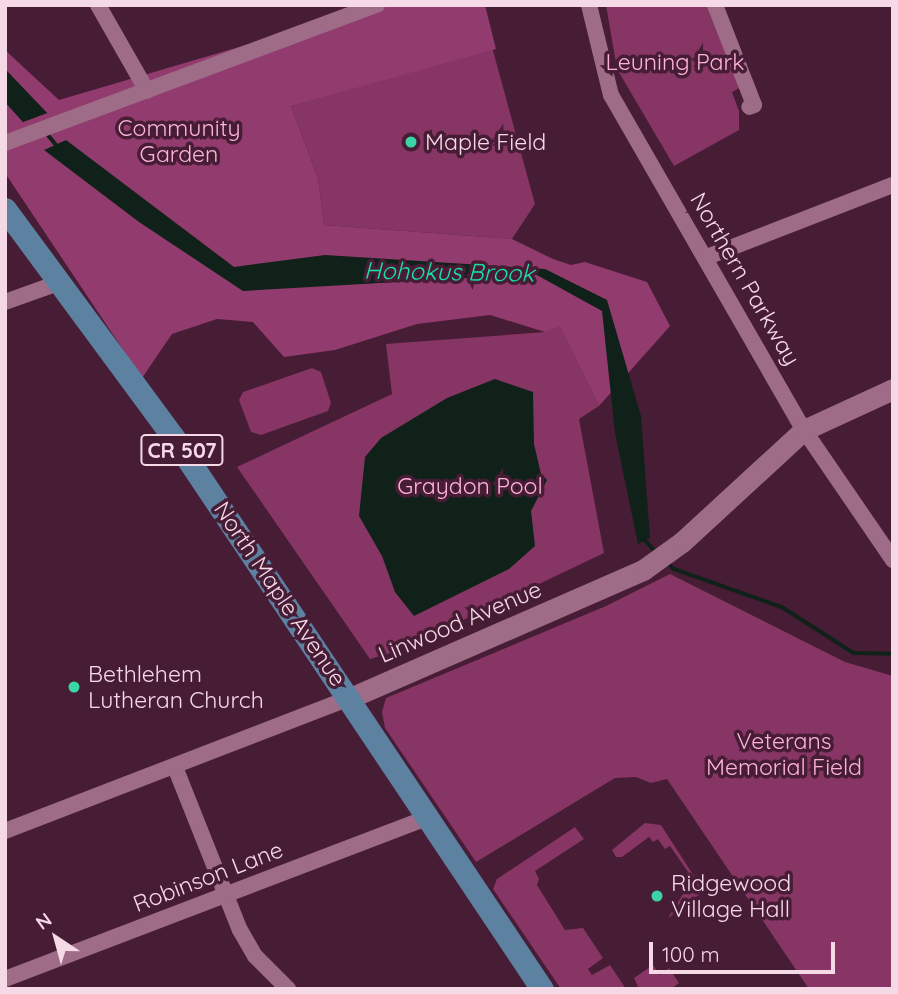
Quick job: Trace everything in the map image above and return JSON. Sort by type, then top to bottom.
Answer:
[{"type":"main road","name":"North Maple Avenue","points":[[5,209],[173,437],[350,698],[542,989]]},
{"type":"main road","name":"Linwood Avenue","points":[[350,698],[655,563],[682,542],[804,429],[893,389]]},
{"type":"street","points":[[98,5],[147,90]]},
{"type":"street","name":"Northern Parkway","points":[[589,5],[611,95],[804,429],[893,560]]},
{"type":"street","points":[[715,5],[754,105],[749,107]]},
{"type":"street","points":[[5,143],[375,6]]},
{"type":"street","points":[[707,257],[893,185]]},
{"type":"street","points":[[5,302],[58,284]]},
{"type":"street","name":"Linwood Avenue","points":[[5,831],[350,698]]},
{"type":"street","points":[[175,767],[226,895],[256,956],[288,989]]},
{"type":"street","name":"Robinson Lane","points":[[5,979],[427,818]]},
{"type":"green space","name":"Community Garden","points":[[381,5],[485,5],[496,49],[291,106],[318,178],[324,225],[512,239],[571,265],[585,262],[647,282],[670,326],[599,406],[560,326],[545,332],[490,315],[417,324],[335,350],[284,357],[253,322],[217,319],[172,334],[142,378],[5,173],[5,102],[23,122],[47,113],[5,69],[5,50],[59,100]]},
{"type":"green space","name":"Leuning Park","points":[[606,5],[712,5],[741,87],[732,92],[739,111],[739,130],[674,166],[617,69]]},
{"type":"green space","name":"Maple Field","points":[[492,47],[535,204],[512,239],[324,225],[318,178],[291,106]]},
{"type":"green space","name":"Graydon Pool","points":[[560,325],[599,406],[579,419],[604,553],[400,650],[370,659],[237,467],[392,394],[386,344],[545,332]]},
{"type":"green space","points":[[312,368],[321,372],[331,403],[328,411],[261,435],[251,432],[239,400],[243,392]]},
{"type":"green space","name":"Veterans Memorial Field","points":[[670,574],[845,662],[893,676],[893,989],[809,989],[667,779],[651,783],[636,777],[615,778],[476,862],[385,728],[382,712],[386,698],[606,606]]},
{"type":"green space","points":[[645,823],[661,825],[701,887],[700,894],[668,918],[688,886],[682,876],[688,872],[670,846],[665,849],[658,839],[653,842],[649,837],[622,857],[616,857],[612,850]]},
{"type":"green space","points":[[575,827],[584,839],[535,871],[539,879],[537,885],[565,930],[583,928],[603,958],[588,969],[592,975],[610,965],[626,989],[561,989],[493,889],[497,879]]},
{"type":"green space","points":[[653,965],[660,975],[669,968],[679,983],[671,989],[639,989],[634,978]]},
{"type":"water","points":[[5,69],[47,113],[23,122],[5,102]]},
{"type":"water","name":"Hohokus Brook","points":[[66,140],[234,267],[325,255],[545,269],[607,300],[641,416],[650,538],[638,544],[615,433],[602,311],[535,274],[243,291],[139,222],[44,150]]},
{"type":"water","name":"Graydon Pool","points":[[495,379],[533,392],[534,444],[541,474],[547,480],[531,511],[535,546],[509,569],[414,616],[395,592],[382,556],[359,516],[365,457],[381,438],[447,398]]},
{"type":"waterway","name":"Hohokus Brook","points":[[45,131],[58,147]]},
{"type":"waterway","name":"Hohokus Brook","points":[[644,539],[655,551]]},
{"type":"waterway","name":"Hohokus Brook","points":[[666,561],[674,569],[782,607],[854,653],[893,654]]},
{"type":"place","name":"Maple Field","points":[[411,142]]},
{"type":"place","name":"Bethlehem Lutheran Church","points":[[74,687]]},
{"type":"place","name":"Ridgewood Village Hall","points":[[657,896]]}]
